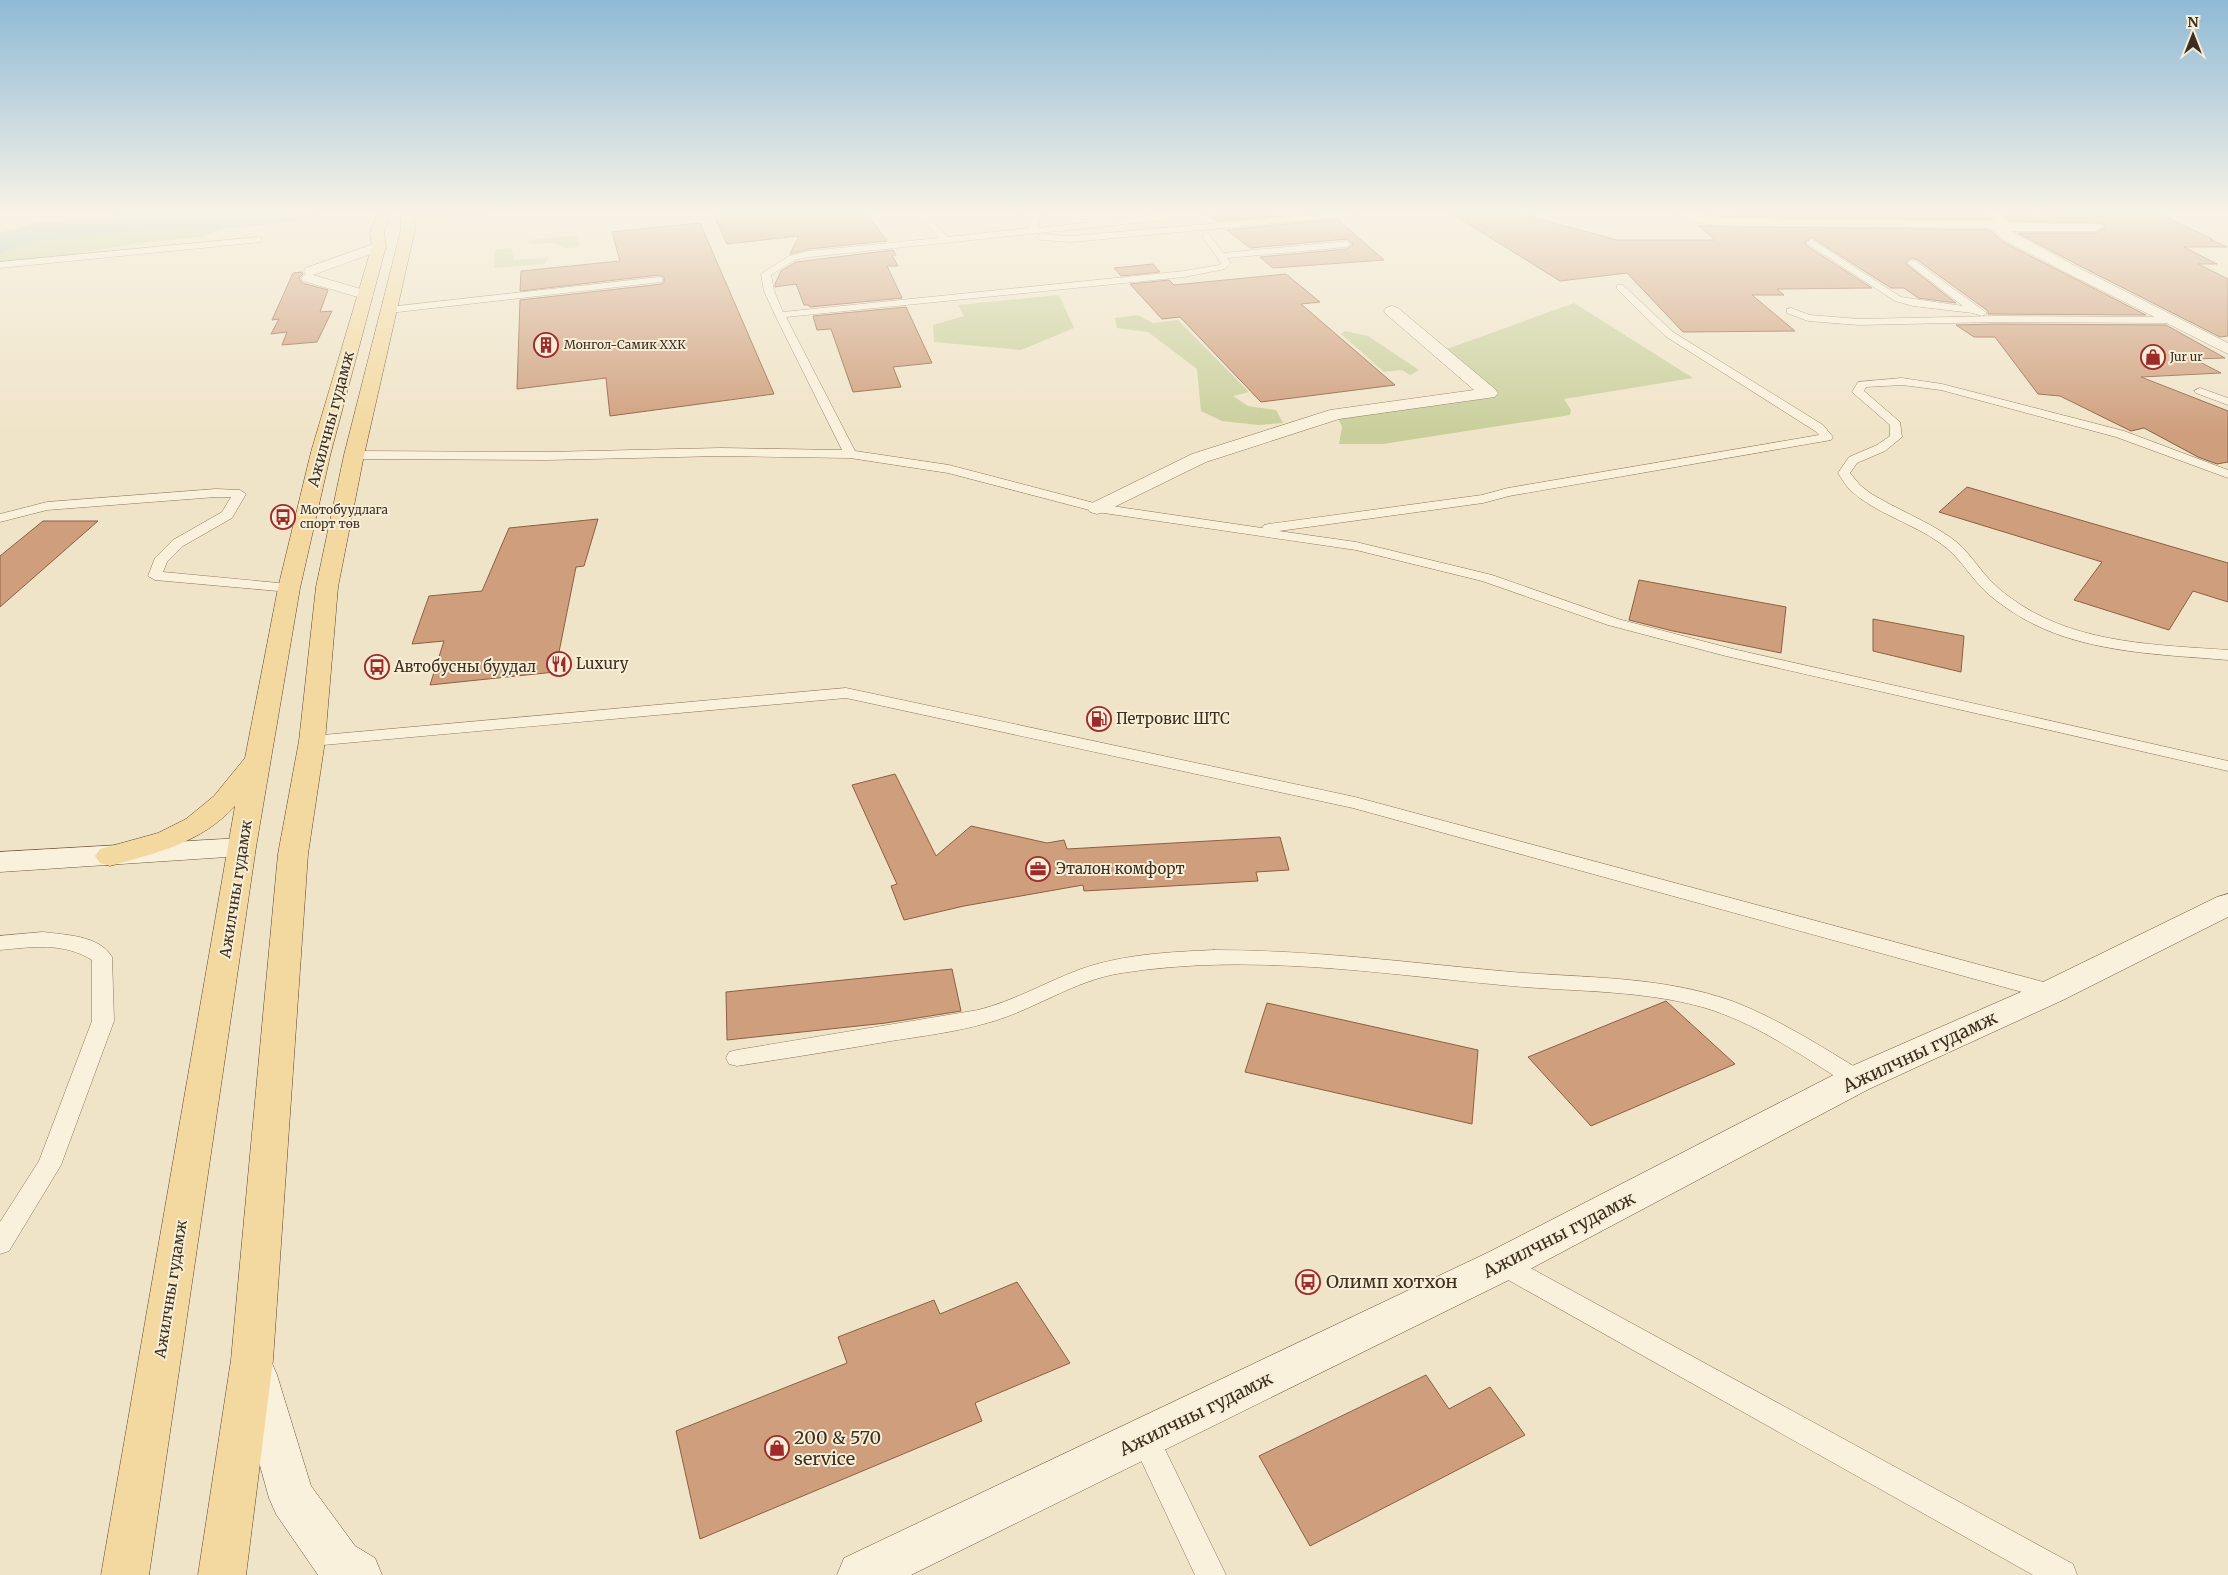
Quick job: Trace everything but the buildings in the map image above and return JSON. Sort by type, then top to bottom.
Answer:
[{"type":"main road","name":"Ажилчны гудамж","points":[[222,1575],[252,1360],[294,854],[312,741],[327,587],[354,455],[377,302],[378,286]]},
{"type":"main road","name":"Ажилчны гудамж","points":[[125,1575],[242,847],[289,588],[321,452],[383,286]]},
{"type":"main road","points":[[110,856],[184,833],[212,814],[237,790],[260,752]]},
{"type":"street","points":[[339,286],[377,302]]},
{"type":"street","points":[[2105,286],[2170,320],[2225,345]]},
{"type":"street","points":[[1097,508],[1199,458],[1336,414],[1489,393],[1392,311]]},
{"type":"street","points":[[0,862],[242,847]]},
{"type":"street","name":"Ажилчны гудамж","points":[[861,1575],[1503,1264],[1858,1079],[2051,992],[2228,904]]},
{"type":"street","points":[[252,1360],[292,1498],[338,1563],[358,1575]]},
{"type":"lane","points":[[377,302],[576,286]]},
{"type":"lane","points":[[768,286],[780,315],[850,454]]},
{"type":"lane","points":[[780,315],[1057,286]]},
{"type":"lane","points":[[1879,286],[1898,299],[1913,303],[1975,310]]},
{"type":"lane","points":[[1944,286],[1975,310],[1996,319]]},
{"type":"lane","points":[[1244,531],[1483,499],[1508,492],[1826,437],[1819,428],[1669,334],[1620,287]]},
{"type":"lane","points":[[1791,311],[1808,318],[1829,322],[1996,319],[2170,320]]},
{"type":"lane","points":[[1829,322],[1831,316],[1846,311]]},
{"type":"lane","points":[[1867,311],[1899,314],[1924,320]]},
{"type":"lane","points":[[2228,474],[2120,434],[1942,386],[1914,381],[1886,380],[1862,384],[1858,392],[1896,424],[1896,437],[1881,448],[1853,460],[1844,473],[1854,488],[1884,506],[1917,522],[1946,541],[1971,563],[1990,588],[2035,620],[2069,634],[2103,643],[2228,655]]},
{"type":"lane","points":[[2200,391],[2228,402]]},
{"type":"lane","points":[[354,455],[546,456],[721,452],[850,454],[949,469],[1097,508],[1374,550],[1487,578],[1613,622],[1731,653],[2228,766]]},
{"type":"lane","points":[[0,518],[47,506],[216,493],[240,494],[227,515],[178,543],[160,561],[155,576],[289,588]]},
{"type":"lane","points":[[312,741],[846,693],[1355,802],[2051,992]]},
{"type":"lane","points":[[0,943],[43,939],[83,945],[102,957],[103,1021],[49,1165],[0,1243]]},
{"type":"lane","points":[[736,1058],[958,1022],[1006,1010],[1078,977],[1115,966],[1161,959],[1240,955],[1382,966],[1504,979],[1594,984],[1703,1000],[1762,1022],[1858,1079]]},
{"type":"lane","points":[[1503,1264],[2062,1575]]},
{"type":"lane","points":[[1145,1439],[1211,1575]]},
{"type":"green space","points":[[1059,295],[1074,328],[1021,350],[934,342],[933,325],[964,316],[958,305]]},
{"type":"green space","points":[[1574,303],[1693,378],[1564,399],[1571,410],[1570,415],[1383,444],[1339,444],[1342,427],[1338,418],[1492,393],[1447,349]]},
{"type":"green space","points":[[1138,315],[1153,323],[1178,320],[1249,392],[1233,396],[1248,406],[1276,410],[1283,423],[1258,425],[1222,421],[1201,411],[1197,369],[1148,332],[1117,328],[1115,318]]},
{"type":"green space","points":[[1345,331],[1368,336],[1419,370],[1410,375],[1402,370],[1384,372],[1341,334]]},
{"type":"place","name":"Монгол-Самик ХХК","points":[[546,345]]},
{"type":"place","name":"Jur ur","points":[[2153,357]]},
{"type":"place","name":"Мотобуудлага спорт төв","points":[[283,517]]},
{"type":"place","name":"Luxury","points":[[559,664]]},
{"type":"place","name":"Автобусны буудал","points":[[377,667]]},
{"type":"place","name":"Петровис ШТС","points":[[1099,719]]},
{"type":"place","name":"Эталон комфорт","points":[[1038,869]]},
{"type":"place","name":"Олимп хотхон","points":[[1308,1282]]},
{"type":"place","name":"200 & 570 service","points":[[777,1448]]}]
